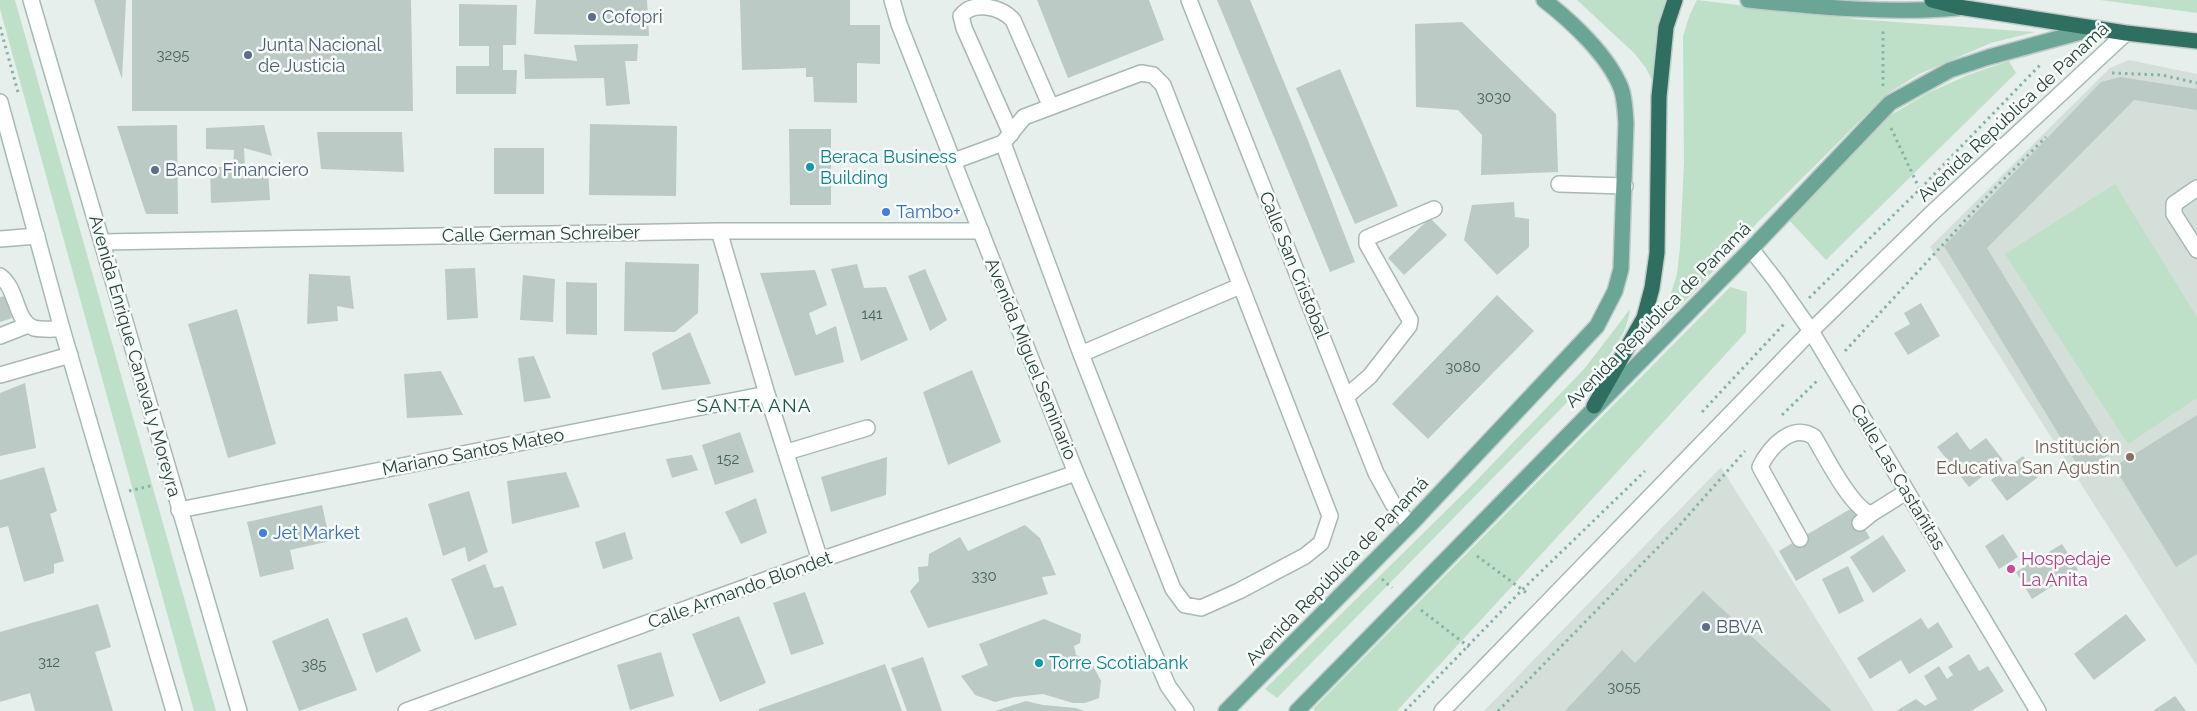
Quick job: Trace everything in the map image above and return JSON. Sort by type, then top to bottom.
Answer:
[{"type":"highway","points":[[1594,406],[1640,325],[1652,288],[1657,253],[1659,96],[1666,27],[1675,0]]},
{"type":"highway","points":[[1932,0],[1960,8],[2197,41]]},
{"type":"main road","name":"Avenida República de Panamá","points":[[1226,711],[1410,525],[1596,326],[1605,313],[1615,292],[1621,270],[1625,186],[1626,123],[1621,89],[1614,73],[1603,58],[1576,29],[1544,0]]},
{"type":"main road","points":[[1748,0],[1816,7],[1909,11],[1960,8]]},
{"type":"main road","name":"Avenida República de Panamá","points":[[1297,711],[1594,406],[1751,249],[1890,103],[1950,70],[1989,57],[2097,28]]},
{"type":"street","name":"Avenida Enrique Canaval y Moreyra","points":[[31,0],[238,711]]},
{"type":"street","name":"Avenida Miguel Seminario","points":[[892,0],[899,24],[1076,472],[1168,686],[1186,711]]},
{"type":"street","name":"Calle San Cristobal","points":[[1189,0],[1376,473],[1393,504],[1410,525]]},
{"type":"street","points":[[954,161],[1007,139],[1024,118],[1141,73],[1152,75],[1163,85],[1330,516],[1321,543],[1306,556],[1201,608],[1185,605],[1172,589],[1081,354],[1007,139],[964,28],[961,16],[965,11],[975,7],[991,8],[1006,12],[1013,20],[1051,107]]},
{"type":"street","name":"Avenida República de Panamá","points":[[1442,711],[1811,332],[1930,214],[2126,32]]},
{"type":"street","points":[[0,102],[62,329],[174,711]]},
{"type":"street","points":[[1559,184],[1625,186]]},
{"type":"street","points":[[2197,188],[2174,204],[2174,214],[2197,250]]},
{"type":"street","points":[[1347,396],[1370,376],[1409,326],[1410,320],[1367,244],[1367,238],[1434,210]]},
{"type":"street","name":"Calle German Schreiber","points":[[102,242],[719,230],[981,231]]},
{"type":"street","points":[[719,230],[767,394],[820,560]]},
{"type":"street","points":[[0,239],[37,236]]},
{"type":"street","name":"Calle Las Castañitas","points":[[1751,249],[1811,332],[2038,711]]},
{"type":"street","points":[[0,276],[8,282],[19,312],[28,325],[35,328],[62,329]]},
{"type":"street","points":[[1081,354],[1240,286]]},
{"type":"street","points":[[0,336],[28,325]]},
{"type":"street","points":[[0,375],[70,355]]},
{"type":"street","name":"Mariano Santos Mateo","points":[[179,510],[767,394]]},
{"type":"street","points":[[787,452],[868,428]]},
{"type":"street","points":[[1800,539],[1760,467],[1766,454],[1783,438],[1795,432],[1806,432],[1814,437],[1850,495],[1864,512],[1865,518],[1906,492]]},
{"type":"street","name":"Calle Armando Blondet","points":[[406,711],[820,560],[1076,472]]},
{"type":"path","points":[[1696,418],[1796,311],[2046,60]]},
{"type":"path","points":[[2090,66],[2111,73],[2162,75],[2197,83]]},
{"type":"path","points":[[1406,711],[1522,590],[1650,466]]},
{"type":"path","points":[[111,496],[170,480]]},
{"type":"path","points":[[1460,544],[1544,606]]},
{"type":"path","points":[[1368,567],[1489,663]]},
{"type":"shaded area","name":"Institución Educativa San Agustin","points":[[2129,60],[2197,74],[2197,666],[1930,247],[2110,68]]},
{"type":"shaded area","points":[[1721,467],[1874,711],[1484,711]]},
{"type":"green space","points":[[0,0],[15,0],[216,711],[194,711],[0,9]]},
{"type":"green space","points":[[1577,0],[1668,0],[1657,91],[1646,68],[1634,53]]},
{"type":"green space","points":[[1697,0],[1855,19],[2035,32],[1991,43],[1919,74],[1887,94],[1758,222],[1697,289],[1661,325],[1677,274],[1680,247],[1684,162],[1683,36]]},
{"type":"green space","points":[[2100,0],[2197,0],[2197,13]]},
{"type":"green space","points":[[2009,61],[2016,73],[1826,260],[1788,219],[1886,118],[1928,93],[1968,75]]},
{"type":"green space","points":[[2115,184],[2197,317],[2197,398],[2128,444],[2005,254]]},
{"type":"green space","points":[[1730,287],[1747,292],[1746,332],[1397,711],[1314,711],[1314,708]]},
{"type":"green space","points":[[1630,309],[1621,337],[1591,378],[1277,698],[1265,689],[1471,486],[1585,368]]},
{"type":"building","points":[[94,0],[126,0],[122,79]]},
{"type":"building","points":[[132,0],[411,0],[413,111],[132,111]]},
{"type":"building","name":"Cofopri","points":[[536,0],[647,0],[649,36],[534,34]]},
{"type":"building","points":[[740,0],[850,0],[850,25],[880,25],[880,64],[857,63],[857,103],[814,102],[813,77],[806,77],[806,68],[742,70]]},
{"type":"building","points":[[1037,0],[1149,0],[1164,40],[1068,78]]},
{"type":"building","points":[[1217,0],[1250,0],[1307,138],[1355,262],[1330,272]]},
{"type":"building","points":[[459,4],[517,5],[516,45],[503,45],[503,70],[517,70],[516,94],[456,94],[456,66],[489,66],[489,46],[459,46]]},
{"type":"building","points":[[1462,22],[1556,114],[1558,172],[1481,175],[1482,135],[1458,110],[1416,107],[1415,24]]},
{"type":"building","points":[[638,44],[637,61],[625,61],[630,104],[606,106],[604,78],[525,79],[524,54],[577,61],[574,45]]},
{"type":"building","points":[[1340,69],[1398,206],[1355,224],[1296,88]]},
{"type":"building","points":[[2120,77],[2197,89],[2197,110],[2134,100],[1987,248],[2112,453],[2081,471],[1944,246],[2101,82]]},
{"type":"building","points":[[590,124],[677,126],[676,196],[589,195]]},
{"type":"building","name":"Banco Financiero","points":[[177,125],[178,214],[146,214],[117,126]]},
{"type":"building","points":[[264,125],[272,156],[244,148],[245,168],[268,170],[270,200],[211,203],[210,167],[233,167],[234,150],[206,149],[206,128]]},
{"type":"building","name":"Beraca Business Building","points":[[789,129],[831,129],[831,205],[790,205]]},
{"type":"building","points":[[317,132],[402,132],[404,172],[321,169]]},
{"type":"building","points":[[494,148],[544,148],[544,194],[494,194]]},
{"type":"building","points":[[1514,202],[1515,217],[1529,219],[1529,247],[1497,275],[1464,240],[1472,205]]},
{"type":"building","points":[[1430,218],[1447,235],[1404,275],[1388,258]]},
{"type":"building","points":[[625,262],[699,264],[698,313],[675,332],[624,331]]},
{"type":"building","points":[[857,264],[864,288],[886,287],[908,340],[861,361],[831,269]]},
{"type":"building","points":[[475,268],[478,318],[447,320],[445,269]]},
{"type":"building","points":[[925,269],[947,320],[930,331],[908,276]]},
{"type":"building","points":[[815,270],[827,305],[809,313],[816,335],[836,326],[844,362],[795,376],[760,273]]},
{"type":"building","points":[[309,274],[350,276],[354,309],[337,306],[338,321],[307,324]]},
{"type":"building","points":[[523,275],[555,279],[553,322],[520,320]]},
{"type":"building","points":[[566,282],[597,283],[597,335],[566,334]]},
{"type":"building","points":[[1497,295],[1534,331],[1428,439],[1392,404]]},
{"type":"building","points":[[5,296],[12,318],[0,322],[0,297]]},
{"type":"building","points":[[1921,303],[1940,336],[1908,355],[1894,333],[1910,324],[1904,313]]},
{"type":"building","points":[[237,309],[276,444],[228,458],[188,324]]},
{"type":"building","points":[[690,332],[711,384],[662,390],[652,353]]},
{"type":"building","points":[[534,356],[551,398],[524,402],[518,358]]},
{"type":"building","points":[[972,370],[1001,442],[948,465],[923,392]]},
{"type":"building","points":[[441,371],[463,415],[407,418],[404,374]]},
{"type":"building","points":[[25,383],[36,448],[0,456],[0,393]]},
{"type":"building","points":[[2197,415],[2197,554],[2176,567],[2114,467]]},
{"type":"building","points":[[740,432],[754,472],[715,485],[702,445]]},
{"type":"building","points":[[1957,432],[1970,450],[1986,438],[2003,460],[1969,487],[1937,447]]},
{"type":"building","points":[[692,455],[698,470],[672,478],[666,459]]},
{"type":"building","points":[[2023,456],[2038,477],[2007,501],[1991,480]]},
{"type":"building","points":[[887,457],[886,495],[831,512],[821,477]]},
{"type":"building","points":[[44,467],[57,511],[50,514],[64,561],[54,564],[54,573],[24,582],[8,526],[0,528],[0,480]]},
{"type":"building","points":[[566,472],[580,507],[512,524],[507,481]]},
{"type":"building","points":[[469,491],[488,552],[468,562],[465,547],[443,556],[428,504]]},
{"type":"building","points":[[756,498],[767,533],[741,544],[725,512]]},
{"type":"building","points":[[322,505],[330,541],[290,550],[294,569],[260,577],[247,522]]},
{"type":"building","points":[[1852,508],[1870,538],[1796,581],[1779,551]]},
{"type":"building","points":[[1025,525],[1040,538],[1056,575],[1042,577],[1048,594],[928,628],[910,591],[919,581],[918,567],[928,566],[929,554],[960,537],[968,551]]},
{"type":"building","points":[[625,532],[633,559],[603,569],[595,542]]},
{"type":"building","points":[[2003,534],[2018,557],[1999,569],[1985,546]]},
{"type":"building","points":[[1883,535],[1906,571],[1873,593],[1850,557]]},
{"type":"building","points":[[2062,544],[2078,570],[2032,599],[2016,572]]},
{"type":"building","points":[[485,564],[494,588],[503,586],[517,625],[475,640],[451,579]]},
{"type":"building","points":[[1848,566],[1864,601],[1839,614],[1822,579]]},
{"type":"building","name":"BBVA","points":[[1703,591],[1832,711],[1565,711],[1622,650],[1635,663]]},
{"type":"building","points":[[805,592],[824,644],[791,655],[773,603]]},
{"type":"building","points":[[98,604],[111,647],[95,652],[113,711],[35,711],[30,693],[0,702],[0,632]]},
{"type":"building","points":[[2126,614],[2146,640],[2094,680],[2074,654]]},
{"type":"building","points":[[739,616],[766,683],[720,702],[692,634]]},
{"type":"building","points":[[407,617],[421,651],[376,673],[362,634]]},
{"type":"building","points":[[328,618],[357,690],[299,711],[272,641]]},
{"type":"building","points":[[1921,618],[1928,629],[1938,622],[1953,647],[1909,674],[1901,660],[1870,679],[1857,658]]},
{"type":"building","name":"Torre Scotiabank","points":[[1044,619],[1081,634],[1080,643],[1074,646],[1076,655],[1090,660],[1101,681],[1099,698],[1085,703],[1073,703],[1043,694],[1015,697],[995,702],[975,695],[961,676],[988,665],[979,644]]},
{"type":"building","points":[[661,652],[674,696],[630,710],[617,665]]},
{"type":"building","points":[[1969,654],[1979,671],[1988,666],[2004,691],[1971,711],[1896,711],[1916,699],[1925,706],[1937,699],[1924,676],[1939,666],[1947,679],[1953,675],[1948,667]]},
{"type":"building","points":[[923,657],[942,711],[907,711],[891,668]]},
{"type":"building","points":[[885,664],[902,711],[759,711],[759,709]]},
{"type":"building","points":[[2175,696],[2186,711],[2153,711]]},
{"type":"building","points":[[1026,701],[1043,705],[1076,708],[1084,711],[995,711]]},
{"type":"place","name":"Cofopri","points":[[592,17]]},
{"type":"place","name":"Junta Nacional de Justicia","points":[[248,55]]},
{"type":"place","name":"Beraca Business Building","points":[[810,167]]},
{"type":"place","name":"Banco Financiero","points":[[155,170]]},
{"type":"place","name":"Tambo+","points":[[886,212]]},
{"type":"place","name":"Institución Educativa San Agustin","points":[[2130,457]]},
{"type":"place","name":"Jet Market","points":[[263,533]]},
{"type":"place","name":"Hospedaje La Anita","points":[[2011,569]]},
{"type":"place","name":"BBVA","points":[[1706,627]]},
{"type":"place","name":"Torre Scotiabank","points":[[1039,663]]},
{"type":"district","name":"SANTA ANA","points":[[754,405]]}]
